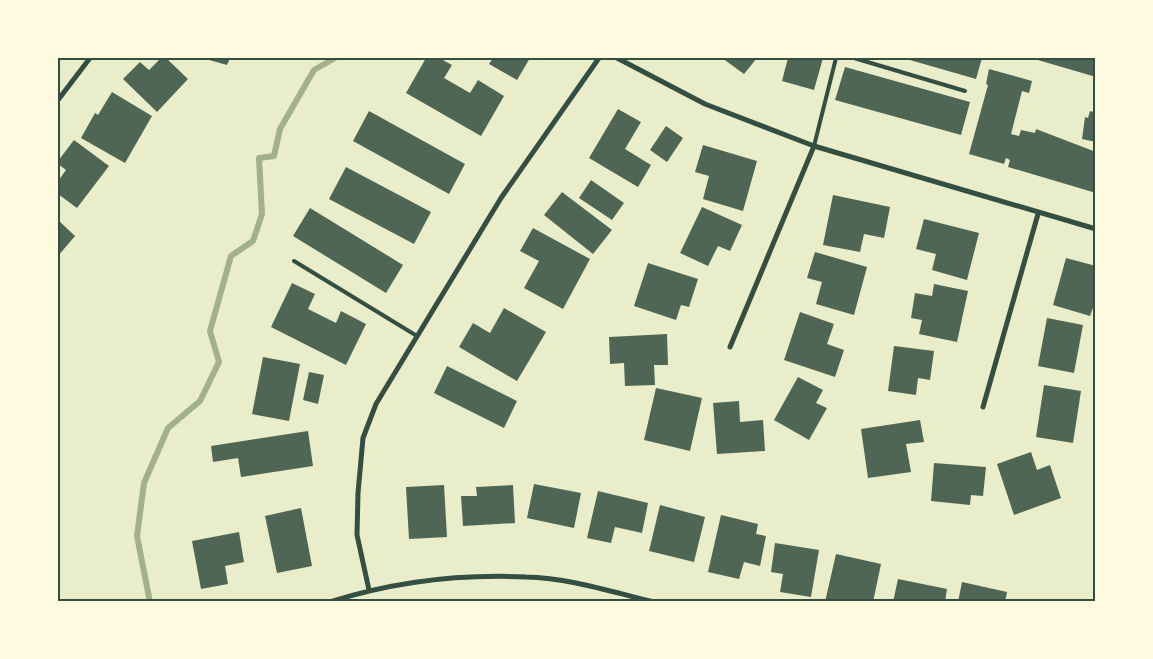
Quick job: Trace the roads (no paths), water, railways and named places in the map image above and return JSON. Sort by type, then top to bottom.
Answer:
[{"type":"street","points":[[58,100],[90,58]]},
{"type":"street","points":[[369,590],[358,535],[363,438],[376,404],[501,198],[599,58]]},
{"type":"street","points":[[617,58],[706,104],[814,146],[1038,214],[1096,229]]},
{"type":"street","points":[[730,347],[814,146]]},
{"type":"street","points":[[983,407],[1038,214]]},
{"type":"street","points":[[330,602],[369,590],[453,577],[527,577],[579,584],[654,602]]},
{"type":"lane","points":[[814,146],[836,58]]},
{"type":"lane","points":[[854,58],[966,91]]},
{"type":"lane","points":[[294,262],[417,336]]},
{"type":"waterway","points":[[150,602],[137,536],[144,483],[168,428],[200,401],[219,362],[210,331],[231,256],[253,241],[262,214],[259,158],[274,156],[280,129],[314,70],[335,58]]}]
